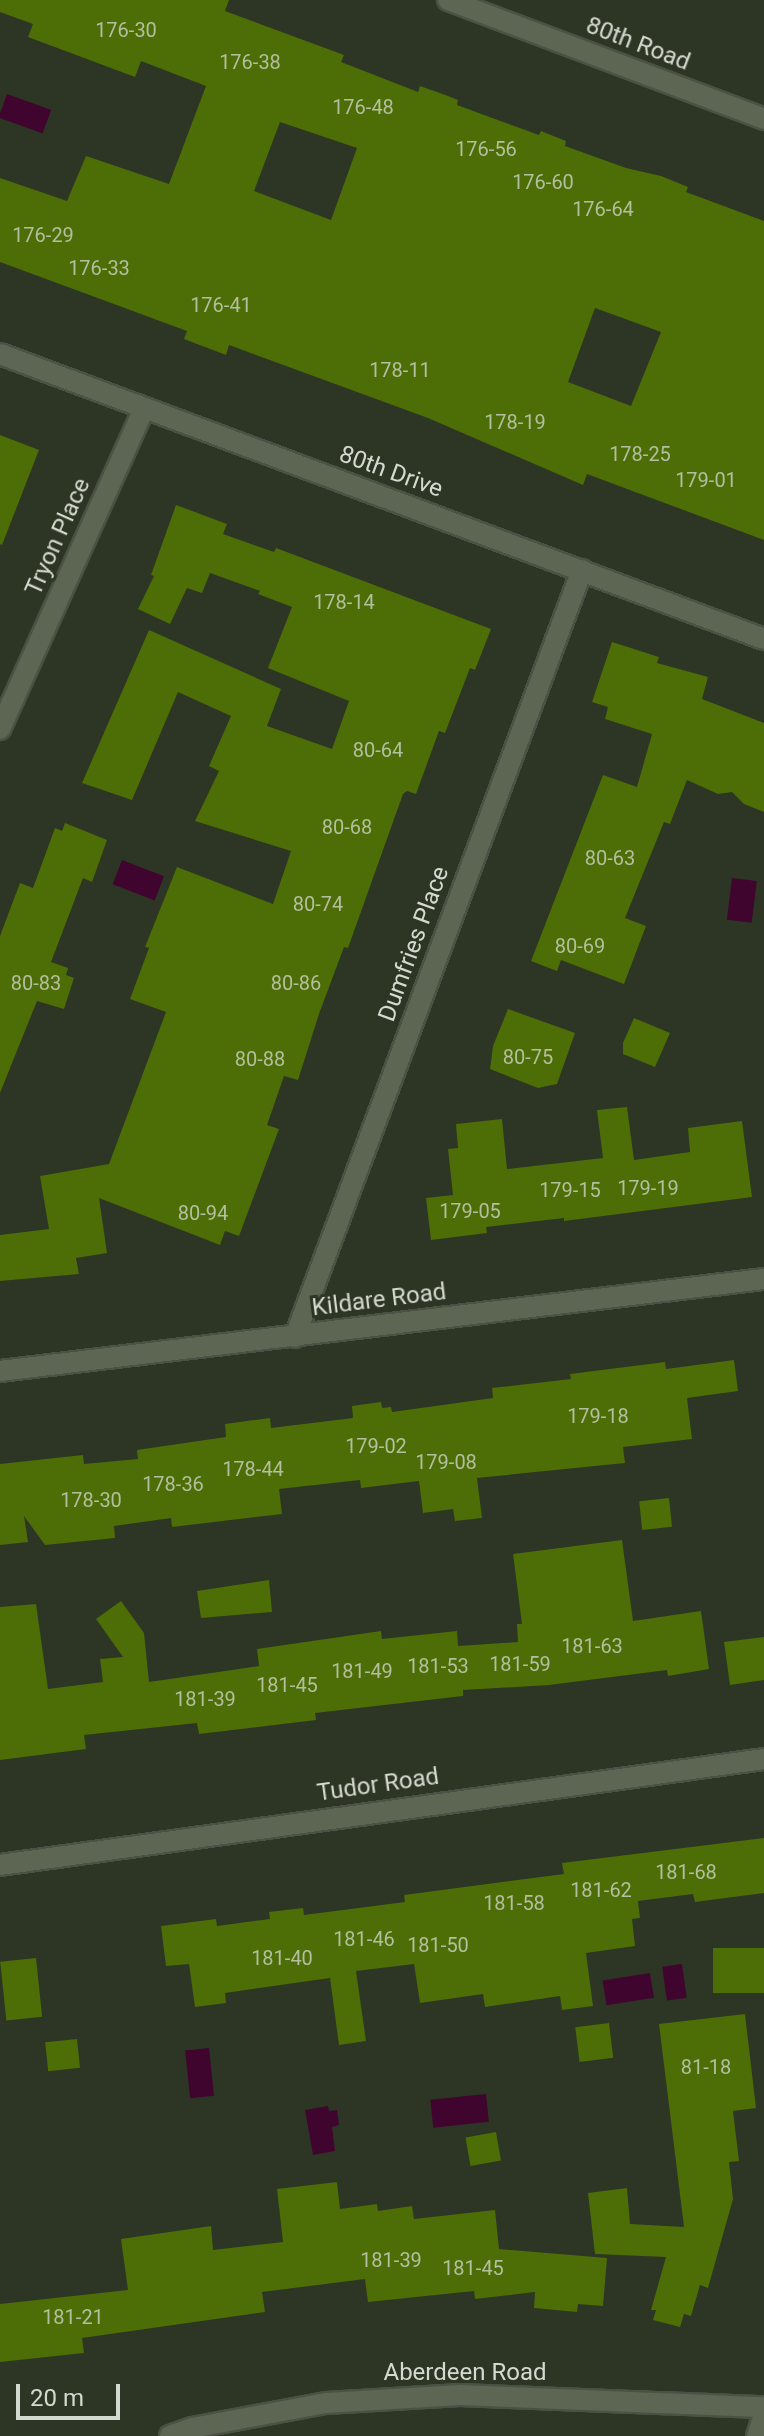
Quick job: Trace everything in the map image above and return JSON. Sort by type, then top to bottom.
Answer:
[{"type":"street","name":"80th Road","points":[[448,0],[764,119]]},
{"type":"street","name":"80th Drive","points":[[0,354],[764,639]]},
{"type":"street","name":"Tryon Place","points":[[0,729],[144,409]]},
{"type":"street","name":"Dumfries Place","points":[[295,1337],[582,570]]},
{"type":"street","name":"Kildare Road","points":[[0,1371],[764,1279]]},
{"type":"street","name":"Tudor Road","points":[[0,1865],[764,1759]]},
{"type":"street","name":"Aberdeen Road","points":[[170,2436],[192,2428],[326,2403],[460,2395],[764,2407]]},
{"type":"street","points":[[757,2436],[764,2415]]},
{"type":"shaded area","points":[[7,94],[51,110],[43,134],[0,118]]},
{"type":"shaded area","points":[[122,860],[164,876],[155,900],[113,884]]},
{"type":"shaded area","points":[[732,878],[757,881],[752,923],[727,920]]},
{"type":"shaded area","points":[[682,1964],[687,1998],[667,2000],[662,1967]]},
{"type":"shaded area","points":[[650,1973],[654,1998],[607,2005],[603,1981]]},
{"type":"shaded area","points":[[209,2048],[214,2096],[190,2098],[185,2051]]},
{"type":"shaded area","points":[[486,2094],[489,2122],[433,2128],[430,2100]]},
{"type":"shaded area","points":[[328,2106],[329,2111],[337,2110],[339,2125],[332,2127],[335,2151],[313,2155],[305,2110]]},
{"type":"building","points":[[0,0],[229,0],[225,11],[344,55],[341,62],[418,92],[420,86],[448,96],[458,100],[457,105],[539,135],[541,131],[566,141],[565,146],[626,168],[661,176],[688,187],[686,192],[764,221],[764,540],[587,474],[583,485],[428,418],[229,345],[226,355],[184,339],[187,331],[0,262],[0,178],[67,201],[86,156],[169,184],[206,86],[141,61],[135,77],[28,37],[33,24],[0,12]],"holes":[[[280,122],[357,148],[331,220],[254,191]],[[595,308],[661,332],[631,406],[568,382]]]},
{"type":"building","points":[[0,435],[39,450],[2,545],[0,544]]},
{"type":"building","points":[[176,505],[227,524],[223,534],[274,552],[276,548],[491,629],[475,670],[470,668],[445,733],[439,731],[416,794],[407,791],[403,794],[348,948],[344,947],[319,1014],[298,1080],[284,1076],[267,1125],[279,1129],[239,1236],[225,1231],[220,1245],[99,1198],[107,1253],[76,1258],[79,1274],[0,1281],[0,1235],[49,1229],[40,1176],[109,1164],[166,1012],[130,999],[149,948],[145,947],[177,867],[273,904],[291,851],[195,821],[219,771],[209,766],[231,716],[178,692],[132,800],[82,783],[149,630],[281,689],[267,726],[332,749],[349,701],[268,668],[292,607],[258,594],[260,591],[210,573],[202,593],[187,588],[170,624],[138,609],[154,576],[151,575]]},
{"type":"building","points":[[612,642],[659,657],[657,663],[708,677],[702,699],[764,723],[764,812],[744,804],[732,792],[718,794],[687,780],[670,824],[664,822],[625,918],[646,926],[624,984],[561,960],[557,971],[531,961],[603,775],[637,787],[652,734],[605,719],[608,707],[592,702]]},
{"type":"building","points":[[65,823],[107,840],[92,882],[83,878],[51,962],[68,968],[66,975],[74,978],[64,1009],[37,1001],[0,1093],[0,936],[20,883],[33,888],[55,828],[62,831]]},
{"type":"building","points":[[508,1009],[575,1033],[557,1084],[538,1088],[490,1069],[493,1046]]},
{"type":"building","points":[[634,1018],[670,1033],[655,1067],[623,1054],[623,1043]]},
{"type":"building","points":[[627,1107],[634,1160],[690,1152],[688,1128],[742,1121],[752,1197],[564,1221],[564,1218],[486,1227],[487,1233],[431,1240],[426,1198],[453,1195],[448,1149],[458,1148],[456,1124],[502,1119],[507,1169],[603,1158],[597,1110]]},
{"type":"building","points":[[734,1360],[738,1391],[687,1398],[692,1439],[623,1447],[625,1463],[477,1478],[482,1518],[455,1521],[453,1509],[423,1513],[419,1481],[361,1488],[360,1480],[279,1489],[282,1514],[172,1527],[171,1518],[114,1526],[115,1538],[45,1545],[24,1516],[28,1542],[0,1545],[0,1464],[83,1455],[84,1464],[138,1459],[137,1450],[226,1437],[225,1424],[270,1418],[271,1428],[353,1418],[352,1406],[381,1402],[382,1408],[391,1407],[392,1412],[493,1398],[492,1388],[571,1379],[570,1374],[665,1362],[666,1369]]},
{"type":"building","points":[[669,1498],[672,1527],[642,1530],[639,1501]]},
{"type":"building","points":[[622,1540],[633,1621],[701,1611],[709,1669],[668,1676],[667,1670],[549,1685],[463,1690],[463,1696],[315,1713],[316,1720],[199,1734],[197,1723],[84,1735],[86,1749],[0,1760],[0,1607],[36,1604],[48,1689],[103,1682],[100,1659],[123,1657],[96,1619],[121,1601],[144,1633],[149,1682],[259,1666],[257,1649],[381,1631],[382,1639],[457,1631],[458,1646],[518,1642],[517,1624],[522,1624],[513,1554]]},
{"type":"building","points":[[269,1580],[272,1612],[201,1618],[197,1591]]},
{"type":"building","points":[[764,1637],[764,1680],[730,1685],[724,1642]]},
{"type":"building","points":[[764,1838],[764,1893],[695,1902],[693,1894],[638,1901],[640,1918],[632,1919],[635,1946],[586,1953],[593,2006],[562,2010],[560,1996],[485,2007],[483,1994],[420,2003],[414,1964],[356,1971],[366,2041],[339,2045],[330,1978],[225,1993],[226,2003],[195,2007],[189,1964],[166,1966],[161,1926],[216,1919],[217,1926],[270,1919],[269,1912],[303,1908],[304,1915],[405,1902],[404,1895],[564,1874],[562,1863]]},
{"type":"building","points":[[713,1948],[764,1948],[764,1993],[713,1993]]},
{"type":"building","points":[[36,1958],[42,2017],[6,2020],[0,1962]]},
{"type":"building","points":[[745,2014],[756,2108],[733,2111],[739,2161],[729,2162],[733,2199],[708,2288],[700,2285],[691,2316],[684,2314],[680,2327],[653,2320],[656,2310],[651,2310],[666,2257],[595,2254],[588,2193],[627,2188],[630,2224],[684,2227],[659,2024]]},
{"type":"building","points":[[609,2023],[613,2058],[580,2062],[575,2027]]},
{"type":"building","points":[[77,2039],[80,2068],[48,2071],[45,2042]]},
{"type":"building","points":[[496,2132],[501,2161],[471,2166],[465,2137]]},
{"type":"building","points":[[337,2182],[340,2209],[377,2204],[378,2211],[412,2206],[414,2219],[495,2210],[499,2249],[607,2258],[603,2306],[578,2304],[577,2312],[534,2308],[535,2292],[475,2299],[474,2291],[368,2302],[365,2279],[262,2292],[265,2312],[82,2338],[84,2353],[0,2362],[0,2304],[128,2290],[121,2239],[211,2226],[213,2250],[283,2242],[277,2189]]}]
